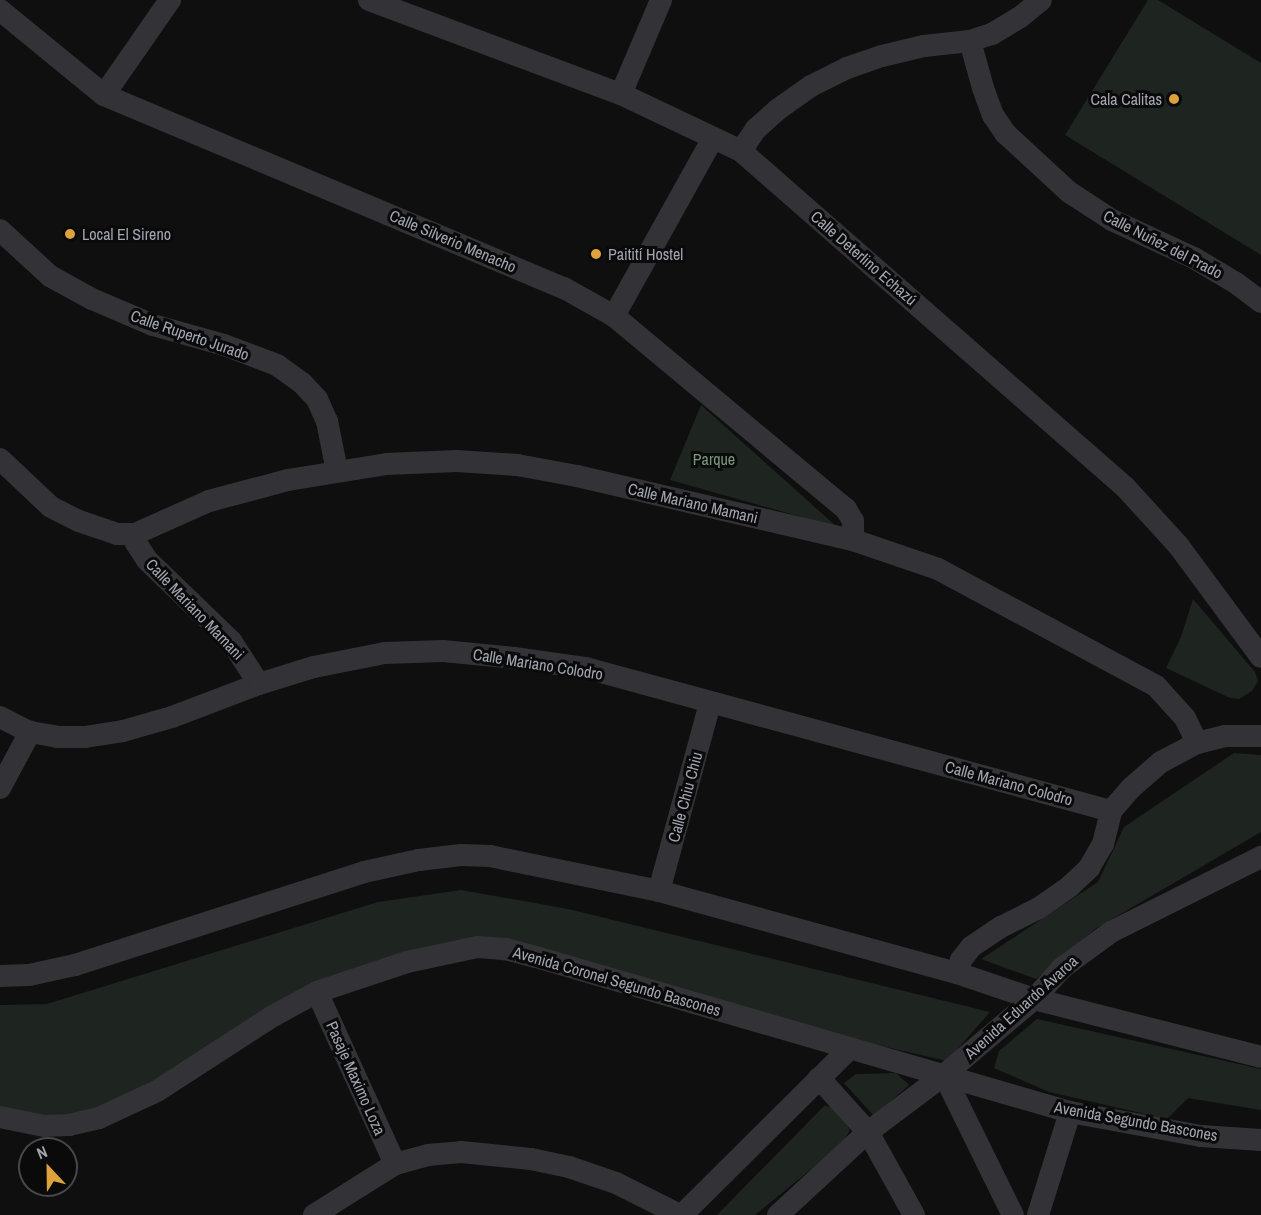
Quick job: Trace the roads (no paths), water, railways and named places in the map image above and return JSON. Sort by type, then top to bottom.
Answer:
[{"type":"street","points":[[104,95],[170,0]]},
{"type":"street","name":"Calle Deterlino Echazú","points":[[369,0],[621,94],[741,152],[1125,487],[1178,545],[1261,657]]},
{"type":"street","points":[[621,94],[661,0]]},
{"type":"street","points":[[741,152],[756,129],[777,110],[811,86],[847,68],[924,46],[970,41],[992,34],[1019,18],[1041,0]]},
{"type":"street","name":"Calle Silverio Menacho","points":[[0,10],[104,95],[564,288],[614,316],[846,509],[853,521],[853,540]]},
{"type":"street","name":"Calle Nuñez del Prado","points":[[970,41],[993,115],[1005,133],[1069,192],[1112,220],[1194,258],[1236,283],[1261,302]]},
{"type":"street","points":[[614,316],[713,138]]},
{"type":"street","name":"Calle Ruperto Jurado","points":[[0,230],[50,276],[92,299],[153,325],[224,345],[277,365],[302,383],[317,399],[327,421],[337,471]]},
{"type":"street","points":[[0,459],[51,507],[99,529],[117,534],[135,534]]},
{"type":"street","name":"Calle Mariano Mamani","points":[[259,684],[231,641],[147,560],[136,543],[135,534],[209,501],[253,487],[387,464],[457,461],[517,465],[577,476],[853,540],[938,569],[1156,686],[1185,718],[1197,743]]},
{"type":"street","name":"Calle Mariano Colodro","points":[[0,717],[30,732],[57,737],[85,737],[123,731],[171,717],[259,684],[314,667],[385,653],[443,651],[586,668],[1111,811]]},
{"type":"street","name":"Calle Chiu Chiu","points":[[659,891],[710,703]]},
{"type":"street","points":[[0,789],[30,732]]},
{"type":"street","points":[[957,973],[961,960],[971,946],[1040,908],[1070,886],[1089,868],[1103,844],[1111,811],[1131,788],[1161,762],[1197,743],[1225,736],[1261,736]]},
{"type":"street","points":[[0,976],[30,975],[75,965],[284,895],[364,872],[420,860],[461,855],[490,856],[659,891],[957,973],[1034,999],[1261,1057]]},
{"type":"street","name":"Avenida Eduardo Avaroa","points":[[778,1215],[868,1132],[944,1075],[1034,999],[1062,968],[1112,932],[1261,856]]},
{"type":"street","name":"Avenida Coronel Segundo Bascones","points":[[0,1117],[44,1126],[69,1125],[122,1110],[157,1091],[273,1016],[317,992],[361,975],[447,952],[477,947],[507,949],[944,1075]]},
{"type":"street","name":"Pasaje Maximo Loza","points":[[317,992],[395,1164]]},
{"type":"street","points":[[314,1215],[395,1164],[428,1155],[461,1152],[531,1159],[569,1167],[616,1183],[681,1215],[849,1049]]},
{"type":"street","points":[[944,1075],[1013,1215]]},
{"type":"street","name":"Avenida Segundo Bascones","points":[[944,1075],[1070,1112],[1201,1136],[1261,1140]]},
{"type":"street","points":[[819,1078],[868,1132],[914,1215]]},
{"type":"street","points":[[1038,1215],[1070,1112]]},
{"type":"place","name":"Cala Calitas","points":[[1174,99]]},
{"type":"place","name":"Local El Sireno","points":[[70,234]]},
{"type":"place","name":"Paitití Hostel","points":[[596,254]]},
{"type":"park label","name":"Parque","points":[[714,459]]}]
